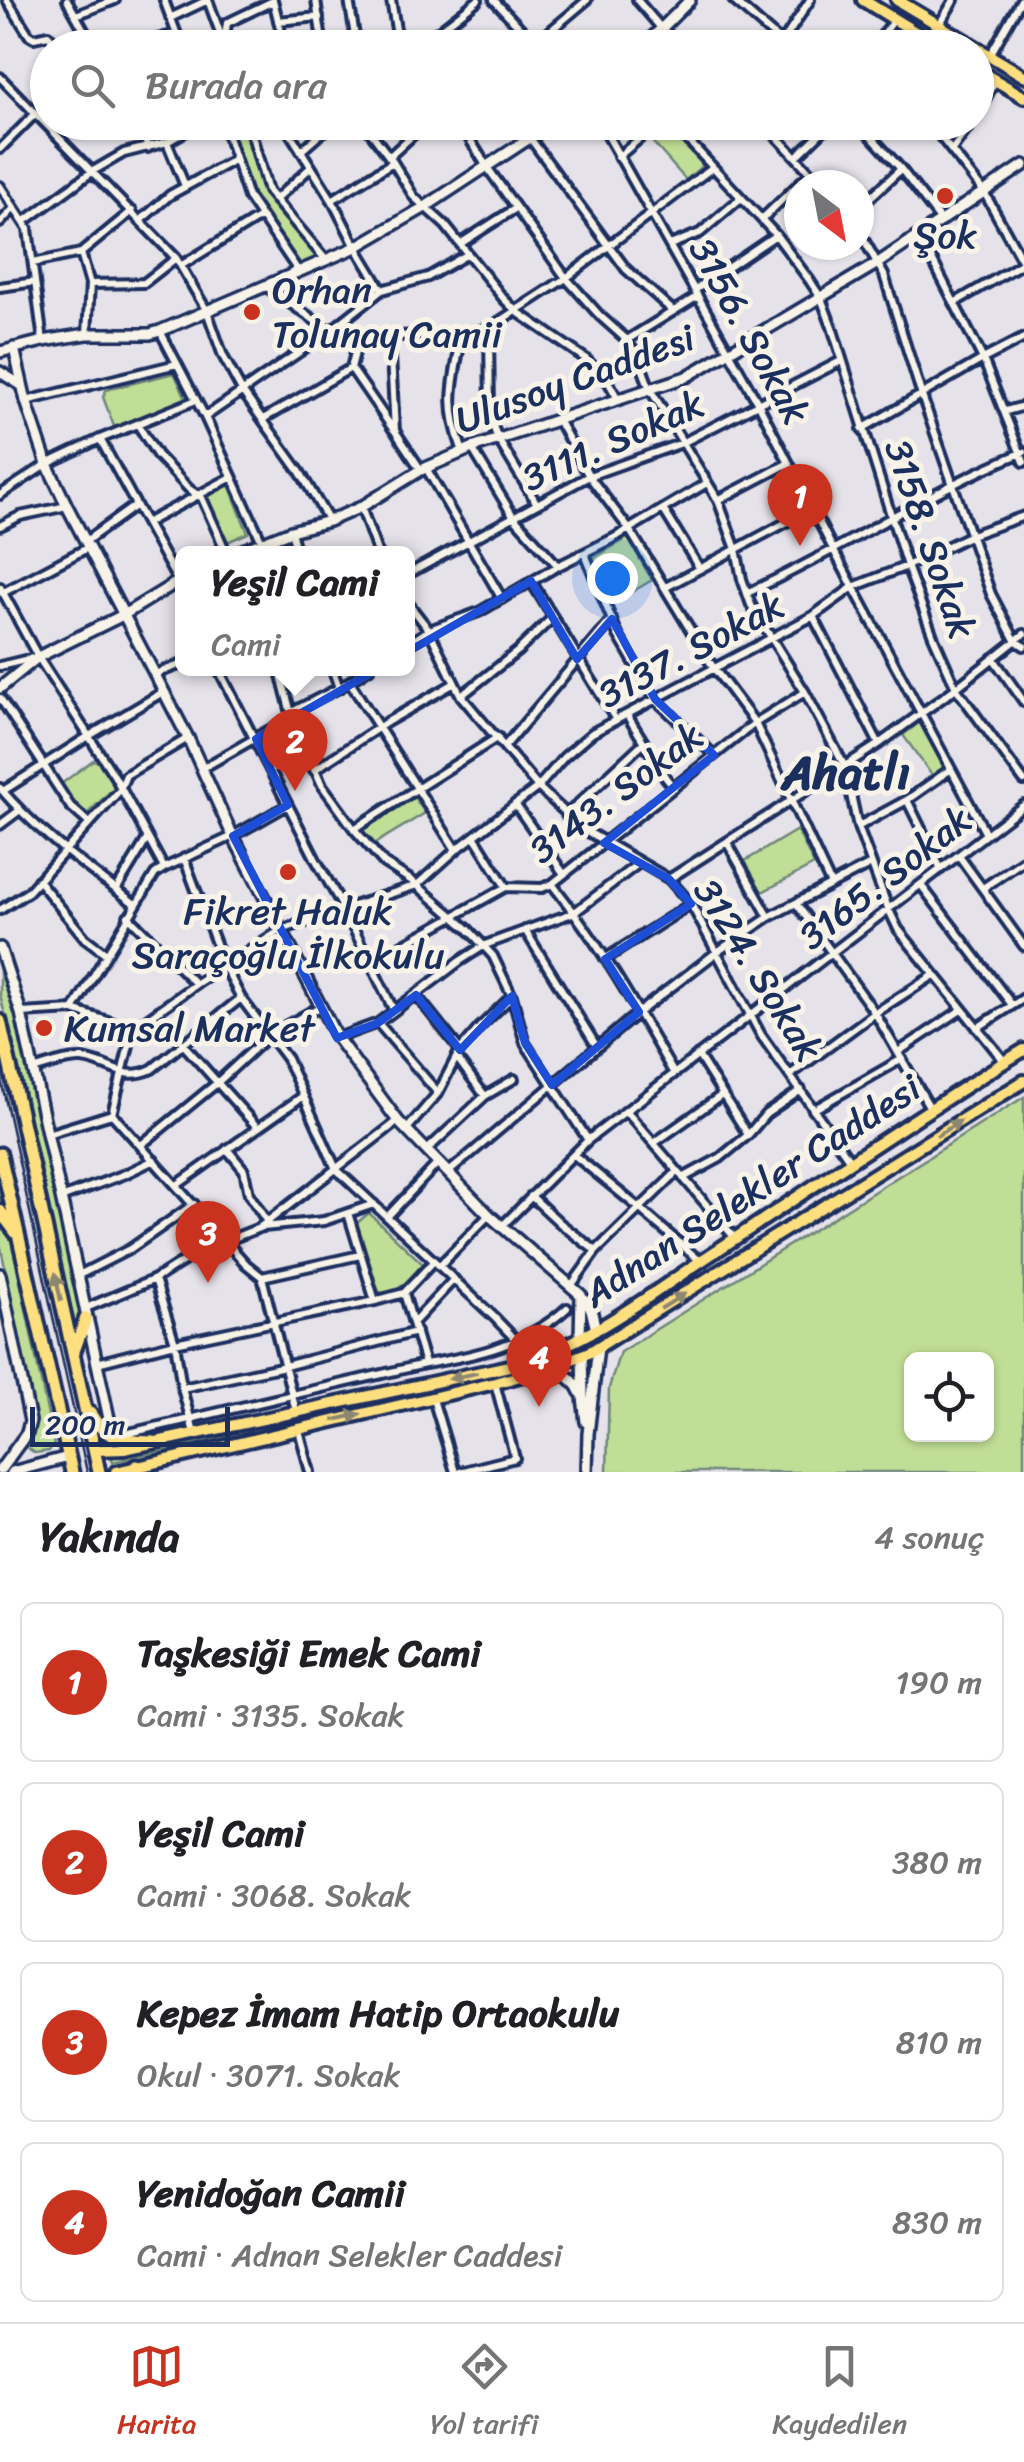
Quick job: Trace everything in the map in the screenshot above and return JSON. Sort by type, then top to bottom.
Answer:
[{"type":"highway","points":[[0,1022],[99,1472]]},
{"type":"highway","points":[[0,1154],[72,1472]]},
{"type":"highway","points":[[0,1212],[19,1237]]},
{"type":"highway","points":[[72,1355],[85,1313]]},
{"type":"highway","points":[[84,1402],[97,1425],[121,1441],[154,1442]]},
{"type":"highway","points":[[68,1457],[95,1450]]},
{"type":"main road","points":[[862,0],[912,30]]},
{"type":"main road","points":[[898,0],[948,30]]},
{"type":"main road","points":[[994,57],[1024,76]]},
{"type":"main road","points":[[996,80],[1024,97]]},
{"type":"main road","name":"Adnan Selekler Caddesi","points":[[95,1450],[115,1450],[194,1434],[530,1360],[616,1319],[1024,1050]]},
{"type":"main road","name":"Adnan Selekler Caddesi","points":[[116,1472],[495,1383],[582,1355],[1024,1081]]},
{"type":"main road","points":[[596,1330],[598,1347]]},
{"type":"main road","points":[[580,1338],[582,1355]]},
{"type":"street","points":[[7,0],[30,37]]},
{"type":"street","points":[[67,0],[84,30]]},
{"type":"street","points":[[76,15],[116,0]]},
{"type":"street","points":[[164,0],[174,30]]},
{"type":"street","points":[[170,18],[208,0],[218,30]]},
{"type":"street","points":[[316,0],[320,30]]},
{"type":"street","points":[[349,0],[354,30]]},
{"type":"street","points":[[391,0],[396,30]]},
{"type":"street","points":[[440,30],[478,0]]},
{"type":"street","points":[[494,0],[521,30]]},
{"type":"street","points":[[553,30],[587,0]]},
{"type":"street","points":[[637,0],[663,30]]},
{"type":"street","points":[[661,28],[690,0]]},
{"type":"street","points":[[733,0],[766,30]]},
{"type":"street","points":[[793,30],[810,0]]},
{"type":"street","points":[[939,25],[954,0]]},
{"type":"street","points":[[994,48],[1021,0]]},
{"type":"street","points":[[226,30],[227,23],[273,1],[280,30]]},
{"type":"street","points":[[278,21],[318,17]]},
{"type":"street","points":[[887,30],[895,20]]},
{"type":"street","points":[[0,77],[30,107]]},
{"type":"street","points":[[994,84],[996,80]]},
{"type":"street","points":[[1,147],[30,119]]},
{"type":"street","points":[[63,140],[179,262],[207,312],[223,356],[242,390],[329,521]]},
{"type":"street","points":[[145,140],[148,148]]},
{"type":"street","points":[[24,222],[124,153],[170,140]]},
{"type":"street","points":[[228,140],[248,197],[300,273]]},
{"type":"street","points":[[253,140],[268,191],[327,261]]},
{"type":"street","points":[[295,140],[382,290]]},
{"type":"street","points":[[301,150],[313,140]]},
{"type":"street","points":[[378,140],[414,197],[445,225],[503,298],[586,359],[618,399]]},
{"type":"street","points":[[332,200],[391,159],[409,140]]},
{"type":"street","points":[[470,140],[566,278],[628,340],[650,389],[718,500],[751,605],[846,767],[858,827],[898,929],[1004,1062]]},
{"type":"street","points":[[0,352],[88,334],[160,332],[356,247],[426,208],[527,140]]},
{"type":"street","points":[[531,140],[632,277],[673,311]]},
{"type":"street","name":"3156. Sokak","points":[[610,140],[759,404],[986,834]]},
{"type":"street","points":[[618,156],[637,140]]},
{"type":"street","points":[[780,140],[808,170]]},
{"type":"street","points":[[796,156],[813,140]]},
{"type":"street","points":[[875,140],[941,221]]},
{"type":"street","points":[[943,140],[984,192],[1024,263],[954,303]]},
{"type":"street","points":[[952,150],[959,140]]},
{"type":"street","points":[[167,142],[186,186]]},
{"type":"street","name":"3158. Sokak","points":[[689,142],[776,235],[820,298],[907,566],[956,688],[1024,781]]},
{"type":"street","points":[[141,220],[170,195],[234,160]]},
{"type":"street","name":"Ulusoy Caddesi","points":[[251,546],[362,507],[423,469],[468,450],[686,378],[878,263],[1024,165]]},
{"type":"street","points":[[275,200],[311,167]]},
{"type":"street","points":[[266,286],[330,331],[359,337],[462,334],[489,328],[566,278],[713,167]]},
{"type":"street","points":[[874,193],[900,168]]},
{"type":"street","points":[[0,186],[28,229],[42,341]]},
{"type":"street","points":[[670,245],[700,233],[742,198]]},
{"type":"street","points":[[762,219],[784,198]]},
{"type":"street","points":[[0,223],[14,208]]},
{"type":"street","points":[[460,244],[516,208]]},
{"type":"street","points":[[33,263],[81,253],[132,210]]},
{"type":"street","points":[[90,284],[144,283],[260,217]]},
{"type":"street","points":[[628,340],[776,235]]},
{"type":"street","points":[[920,236],[983,358],[1024,462]]},
{"type":"street","points":[[81,253],[90,284],[88,334]]},
{"type":"street","points":[[205,417],[382,290],[428,277],[468,254]]},
{"type":"street","points":[[874,256],[991,594],[1015,640],[1024,646]]},
{"type":"street","points":[[0,287],[35,282]]},
{"type":"street","points":[[489,328],[490,418],[498,439],[537,504]]},
{"type":"street","points":[[160,332],[197,400],[263,546]]},
{"type":"street","points":[[462,334],[451,394],[452,415],[468,450],[513,516],[558,566]]},
{"type":"street","points":[[263,419],[351,368],[359,337]]},
{"type":"street","points":[[390,338],[395,431]]},
{"type":"street","points":[[862,429],[1024,338]]},
{"type":"street","points":[[14,348],[21,385],[48,464],[337,1038],[398,1120],[489,1215],[571,1286],[600,1318],[616,1319]]},
{"type":"street","name":"3111. Sokak","points":[[415,570],[589,476],[682,443],[842,362]]},
{"type":"street","points":[[26,401],[177,364]]},
{"type":"street","points":[[351,368],[423,469],[502,598]]},
{"type":"street","points":[[0,372],[21,385]]},
{"type":"street","points":[[0,495],[48,464],[197,400]]},
{"type":"street","points":[[1006,412],[1024,406]]},
{"type":"street","points":[[557,418],[589,476],[629,529],[714,667],[755,723],[832,884]]},
{"type":"street","points":[[138,425],[157,456],[208,508],[226,546]]},
{"type":"street","points":[[100,440],[175,573]]},
{"type":"street","points":[[746,593],[796,572],[954,484],[1022,453]]},
{"type":"street","points":[[718,500],[789,463]]},
{"type":"street","points":[[146,523],[232,477]]},
{"type":"street","points":[[415,639],[429,630],[479,612],[707,482]]},
{"type":"street","points":[[136,505],[88,544],[1,590],[38,657],[115,777],[164,868]]},
{"type":"street","points":[[0,526],[20,516],[68,506]]},
{"type":"street","points":[[362,507],[375,546]]},
{"type":"street","points":[[666,587],[814,508]]},
{"type":"street","points":[[663,509],[700,569]]},
{"type":"street","name":"3137. Sokak","points":[[417,885],[538,787],[564,757],[592,734],[813,616],[853,587],[1024,516]]},
{"type":"street","points":[[291,531],[295,546]]},
{"type":"street","points":[[585,554],[618,634],[655,699],[714,754]]},
{"type":"street","points":[[530,581],[616,720]]},
{"type":"street","points":[[0,688],[38,657],[175,586]]},
{"type":"street","name":"3124. Sokak","points":[[415,612],[429,630],[461,696],[538,787],[566,815],[604,843],[669,879],[691,904],[750,1017],[851,1162]]},
{"type":"street","points":[[813,616],[879,744]]},
{"type":"street","points":[[461,696],[552,618]]},
{"type":"street","points":[[505,746],[612,619]]},
{"type":"street","points":[[669,879],[846,767],[1024,634]]},
{"type":"street","points":[[0,666],[38,657]]},
{"type":"street","points":[[993,658],[1024,702]]},
{"type":"street","points":[[155,674],[175,667]]},
{"type":"street","points":[[222,676],[394,1012]]},
{"type":"street","points":[[282,676],[291,715],[322,784],[384,862],[417,885],[493,956],[512,996],[525,1043],[588,1140]]},
{"type":"street","points":[[335,676],[340,688]]},
{"type":"street","points":[[203,768],[359,676]]},
{"type":"street","points":[[350,682],[456,850]]},
{"type":"street","points":[[314,770],[454,684]]},
{"type":"street","points":[[136,904],[64,850],[2,790],[164,692]]},
{"type":"street","name":"3143. Sokak","points":[[370,963],[506,888],[542,888],[552,884],[714,754],[805,692]]},
{"type":"street","points":[[0,698],[70,806],[90,823]]},
{"type":"street","points":[[627,715],[674,788]]},
{"type":"street","points":[[354,829],[498,737]]},
{"type":"street","points":[[0,910],[28,892],[120,790],[126,775],[188,738]]},
{"type":"street","points":[[566,815],[644,742]]},
{"type":"street","points":[[858,827],[907,800],[951,769]]},
{"type":"street","points":[[907,800],[941,869]]},
{"type":"street","points":[[514,804],[564,874]]},
{"type":"street","points":[[73,1010],[155,874],[288,805]]},
{"type":"street","name":"3165. Sokak","points":[[502,1226],[588,1140],[1024,805]]},
{"type":"street","points":[[0,825],[20,810]]},
{"type":"street","points":[[474,836],[506,888]]},
{"type":"street","points":[[116,890],[148,838]]},
{"type":"street","points":[[727,842],[770,916]]},
{"type":"street","points":[[959,856],[1024,946]]},
{"type":"street","points":[[184,858],[224,965],[242,998],[287,1059],[336,1169],[516,1340],[530,1360]]},
{"type":"street","points":[[982,888],[1024,860]]},
{"type":"street","points":[[337,1038],[378,1023],[484,946],[574,912],[639,863]]},
{"type":"street","points":[[449,1172],[639,1012],[717,952],[770,916],[871,864]]},
{"type":"street","points":[[38,880],[86,938],[105,953]]},
{"type":"street","points":[[552,884],[605,959],[674,1074]]},
{"type":"street","points":[[112,1114],[133,1028],[280,930],[417,885]]},
{"type":"street","points":[[921,885],[1012,1006]]},
{"type":"street","points":[[796,903],[875,1013],[931,1110]]},
{"type":"street","points":[[605,959],[691,904]]},
{"type":"street","points":[[128,916],[196,984]]},
{"type":"street","points":[[1013,931],[1024,924]]},
{"type":"street","points":[[525,930],[597,1047]]},
{"type":"street","points":[[0,948],[21,1013],[110,1423],[125,1434],[474,1356],[553,1321],[567,1308]]},
{"type":"street","points":[[790,1076],[934,975]]},
{"type":"street","points":[[416,995],[485,1096]]},
{"type":"street","points":[[407,1129],[438,1093],[458,1054],[512,996]]},
{"type":"street","points":[[34,1070],[82,1059],[120,1073],[140,1075],[242,998]]},
{"type":"street","points":[[977,1028],[1024,998]]},
{"type":"street","points":[[141,1145],[218,1083],[269,1035],[322,1005]]},
{"type":"street","points":[[21,1013],[73,1010],[133,1028]]},
{"type":"street","points":[[813,1110],[900,1055],[961,1010]]},
{"type":"street","points":[[378,1023],[438,1093]]},
{"type":"street","points":[[182,1043],[257,1127]]},
{"type":"street","points":[[698,1055],[748,1135]]},
{"type":"street","points":[[427,1150],[485,1096],[514,1079]]},
{"type":"street","points":[[571,1286],[596,1252],[639,1208],[681,1174],[720,1158],[766,1114],[800,1090]]},
{"type":"street","points":[[654,1143],[723,1094]]},
{"type":"street","points":[[176,1185],[304,1096]]},
{"type":"street","points":[[626,1111],[735,1238]]},
{"type":"street","points":[[47,1134],[112,1114]]},
{"type":"street","points":[[112,1114],[262,1277],[296,1411]]},
{"type":"street","points":[[260,1228],[398,1120]]},
{"type":"street","points":[[227,1148],[244,1170],[249,1194],[267,1222]]},
{"type":"street","points":[[574,1155],[700,1261]]},
{"type":"street","points":[[60,1198],[154,1160]]},
{"type":"street","points":[[387,1217],[439,1162]]},
{"type":"street","points":[[531,1196],[596,1252]]},
{"type":"street","points":[[77,1276],[130,1249],[194,1204]]},
{"type":"street","points":[[85,1313],[155,1279],[214,1242],[260,1228],[324,1220],[374,1204]]},
{"type":"street","points":[[348,1212],[376,1301]]},
{"type":"street","points":[[96,1364],[404,1292],[489,1215]]},
{"type":"street","points":[[262,1277],[360,1255]]},
{"type":"street","points":[[0,1274],[30,1421],[24,1452],[0,1470]]},
{"type":"street","points":[[155,1279],[175,1343],[194,1434]]},
{"type":"street","points":[[182,1388],[284,1366],[414,1327],[454,1279]]},
{"type":"street","points":[[404,1292],[426,1364]]},
{"type":"street","points":[[580,1338],[581,1296]]},
{"type":"street","points":[[591,1309],[596,1330]]},
{"type":"street","name":"Adnan Selekler Caddesi","points":[[587,1472],[598,1347]]},
{"type":"street","name":"Adnan Selekler Caddesi","points":[[582,1355],[588,1434]]},
{"type":"street","points":[[537,1372],[564,1373],[575,1381],[583,1397]]},
{"type":"street","points":[[432,1398],[457,1472],[515,1458],[495,1383]]},
{"type":"street","points":[[299,1428],[310,1472]]},
{"type":"street","points":[[24,1452],[40,1464]]},
{"type":"street","points":[[12,1472],[68,1457]]},
{"type":"highlighted area","points":[[531,581],[577,659],[612,619],[655,699],[714,755],[604,843],[669,879],[691,904],[605,959],[639,1012],[552,1085],[525,1043],[512,996],[460,1050],[416,995],[378,1023],[337,1038],[233,836],[288,805],[256,739]]},
{"type":"green space","points":[[233,140],[248,140],[265,192],[317,257],[301,265],[252,197]]},
{"type":"green space","points":[[651,140],[679,140],[703,165],[686,180]]},
{"type":"green space","points":[[174,373],[187,400],[115,429],[103,397],[106,390]]},
{"type":"green space","points":[[229,485],[248,533],[225,543],[205,496]]},
{"type":"green space","points":[[628,538],[652,580],[613,603],[592,559]]},
{"type":"green space","points":[[920,722],[944,764],[933,777],[903,735]]},
{"type":"green space","points":[[93,760],[107,770],[116,786],[86,815],[61,784]]},
{"type":"green space","points":[[413,795],[425,813],[374,844],[361,828]]},
{"type":"green space","points":[[797,830],[814,865],[762,892],[745,861]]},
{"type":"green space","points":[[0,963],[12,996],[81,1318],[75,1336],[0,995]]},
{"type":"green space","points":[[1024,1097],[1024,1472],[607,1472],[609,1388],[620,1352]]},
{"type":"green space","points":[[0,1184],[54,1445],[49,1451],[35,1453],[26,1447],[36,1421],[0,1243]]},
{"type":"green space","points":[[369,1213],[423,1264],[392,1292],[379,1292],[357,1223]]},
{"type":"green space","points":[[570,1349],[572,1357],[531,1369],[113,1462],[111,1455],[531,1365]]},
{"type":"tram line","points":[[0,1075],[87,1472]]},
{"type":"place","name":"Şok","points":[[945,196]]},
{"type":"place","name":"Orhan Tolunay Camii","points":[[252,312]]},
{"type":"place","name":"Taşkesiği Emek Cami","points":[[800,546]]},
{"type":"place","name":"Yeşil Cami","points":[[295,791]]},
{"type":"place","name":"Fikret Haluk Saraçoğlu İlkokulu","points":[[288,872]]},
{"type":"place","name":"Kumsal Market","points":[[44,1028]]},
{"type":"place","name":"Kepez İmam Hatip Ortaokulu","points":[[208,1283]]},
{"type":"place","name":"Yenidoğan Camii","points":[[539,1407]]},
{"type":"district","name":"Ahatlı","points":[[846,772]]}]
